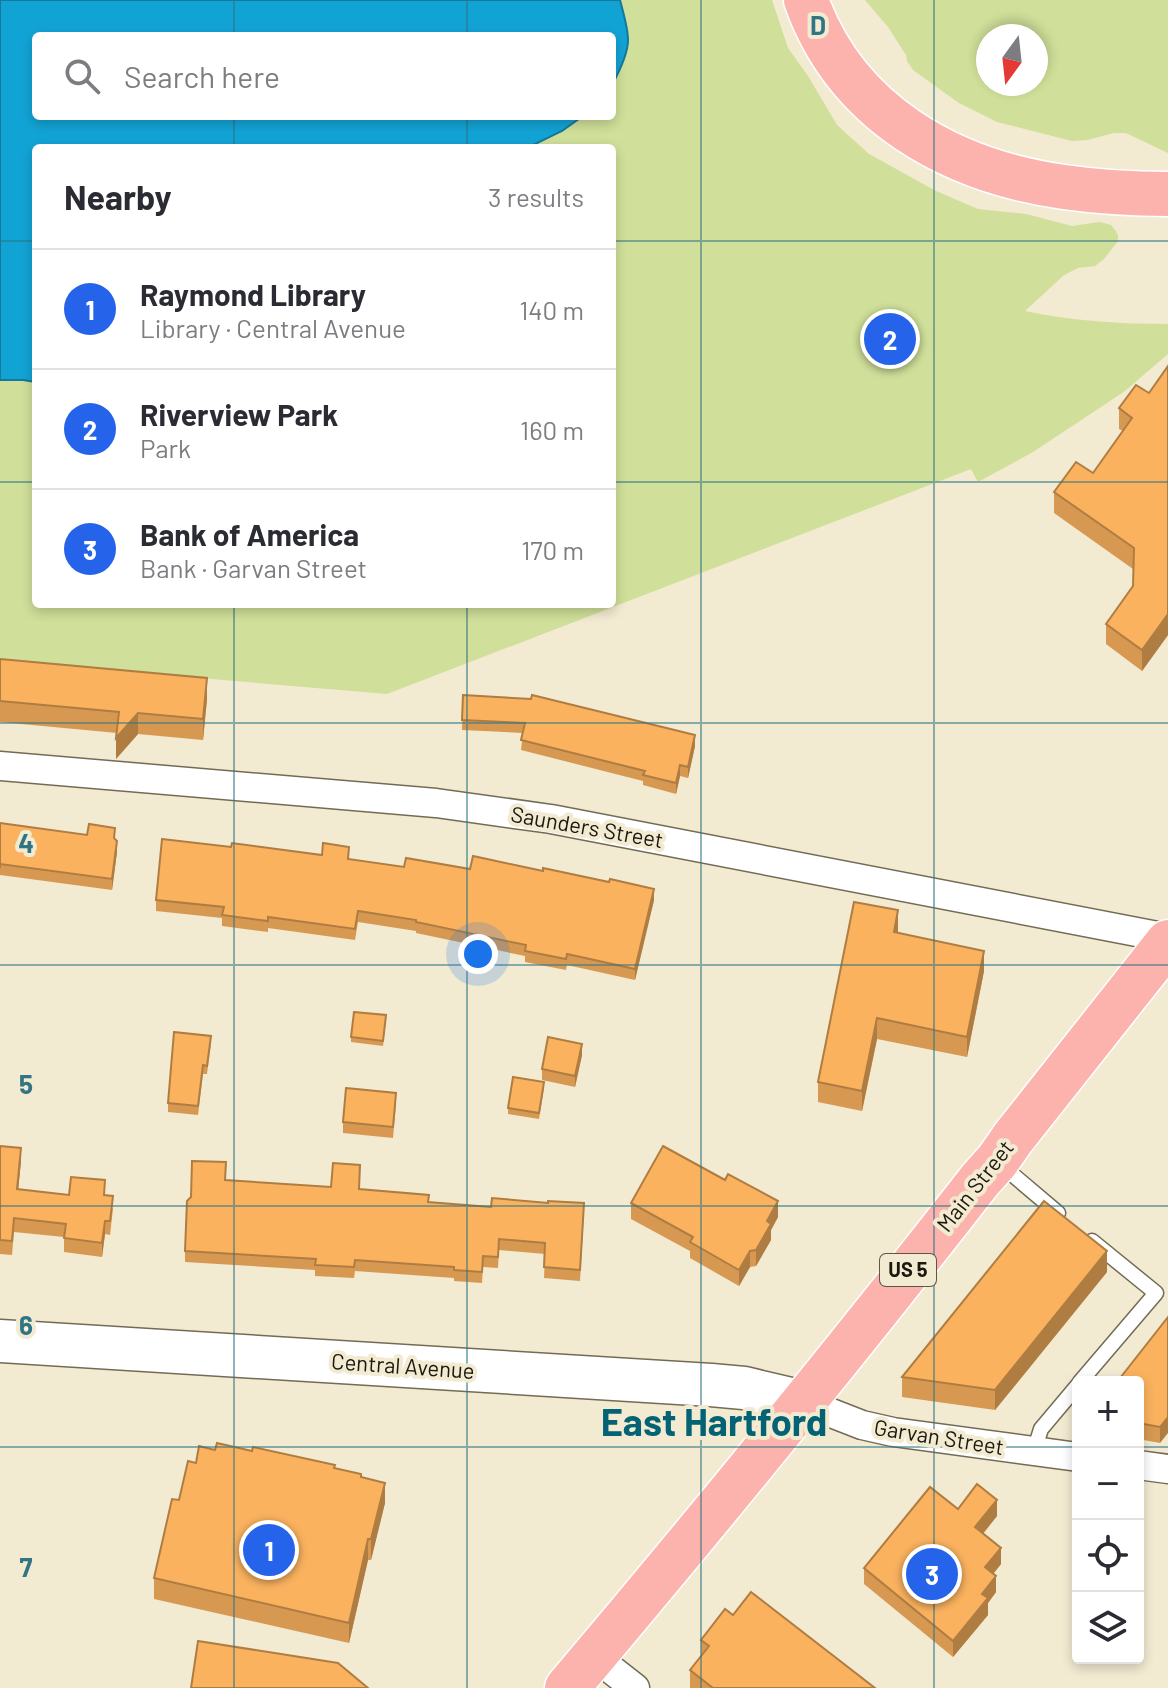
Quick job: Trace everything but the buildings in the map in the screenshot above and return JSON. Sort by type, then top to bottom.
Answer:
[{"type":"highway","points":[[806,0],[828,50],[854,85],[892,121],[930,143],[982,167],[1041,183],[1112,193],[1168,194]]},
{"type":"highway","name":"Main Street","points":[[581,1672],[703,1527],[997,1161],[1168,940]]},
{"type":"street","name":"Saunders Street","points":[[0,766],[496,810],[1168,940]]},
{"type":"street","name":"Central Avenue","points":[[0,1341],[711,1385],[744,1388],[803,1402]]},
{"type":"street","name":"Garvan Street","points":[[803,1402],[862,1425],[893,1432],[1072,1456]]},
{"type":"street","points":[[1144,1466],[1168,1469]]},
{"type":"street","points":[[581,1672],[635,1688]]},
{"type":"lane","points":[[997,1161],[1156,1293],[1085,1376]]},
{"type":"lane","points":[[1034,1451],[1041,1429],[1072,1391]]},
{"type":"green space","points":[[0,0],[772,0],[788,48],[837,125],[869,154],[936,191],[978,209],[1026,214],[1072,226],[1100,222],[1111,225],[1118,235],[1118,241],[1104,259],[1095,266],[1078,268],[1064,275],[1025,311],[1096,321],[1168,324],[1168,354],[1125,391],[1033,452],[978,482],[971,469],[616,606],[616,144],[32,144],[32,608],[610,608],[387,694],[0,661]]},
{"type":"green space","points":[[865,0],[1168,0],[1168,153],[1126,133],[1072,141],[997,122],[959,103],[913,70],[906,55]]},
{"type":"water","points":[[0,0],[620,0],[628,45],[616,77],[616,32],[32,32],[32,120],[577,120],[535,144],[32,144],[32,381],[0,380]]},
{"type":"place","name":"Riverview Park","points":[[890,339]]},
{"type":"place","name":"Raymond Library","points":[[269,1550]]},
{"type":"place","name":"Bank of America","points":[[932,1574]]},
{"type":"district","name":"East Hartford","points":[[714,1423]]}]
